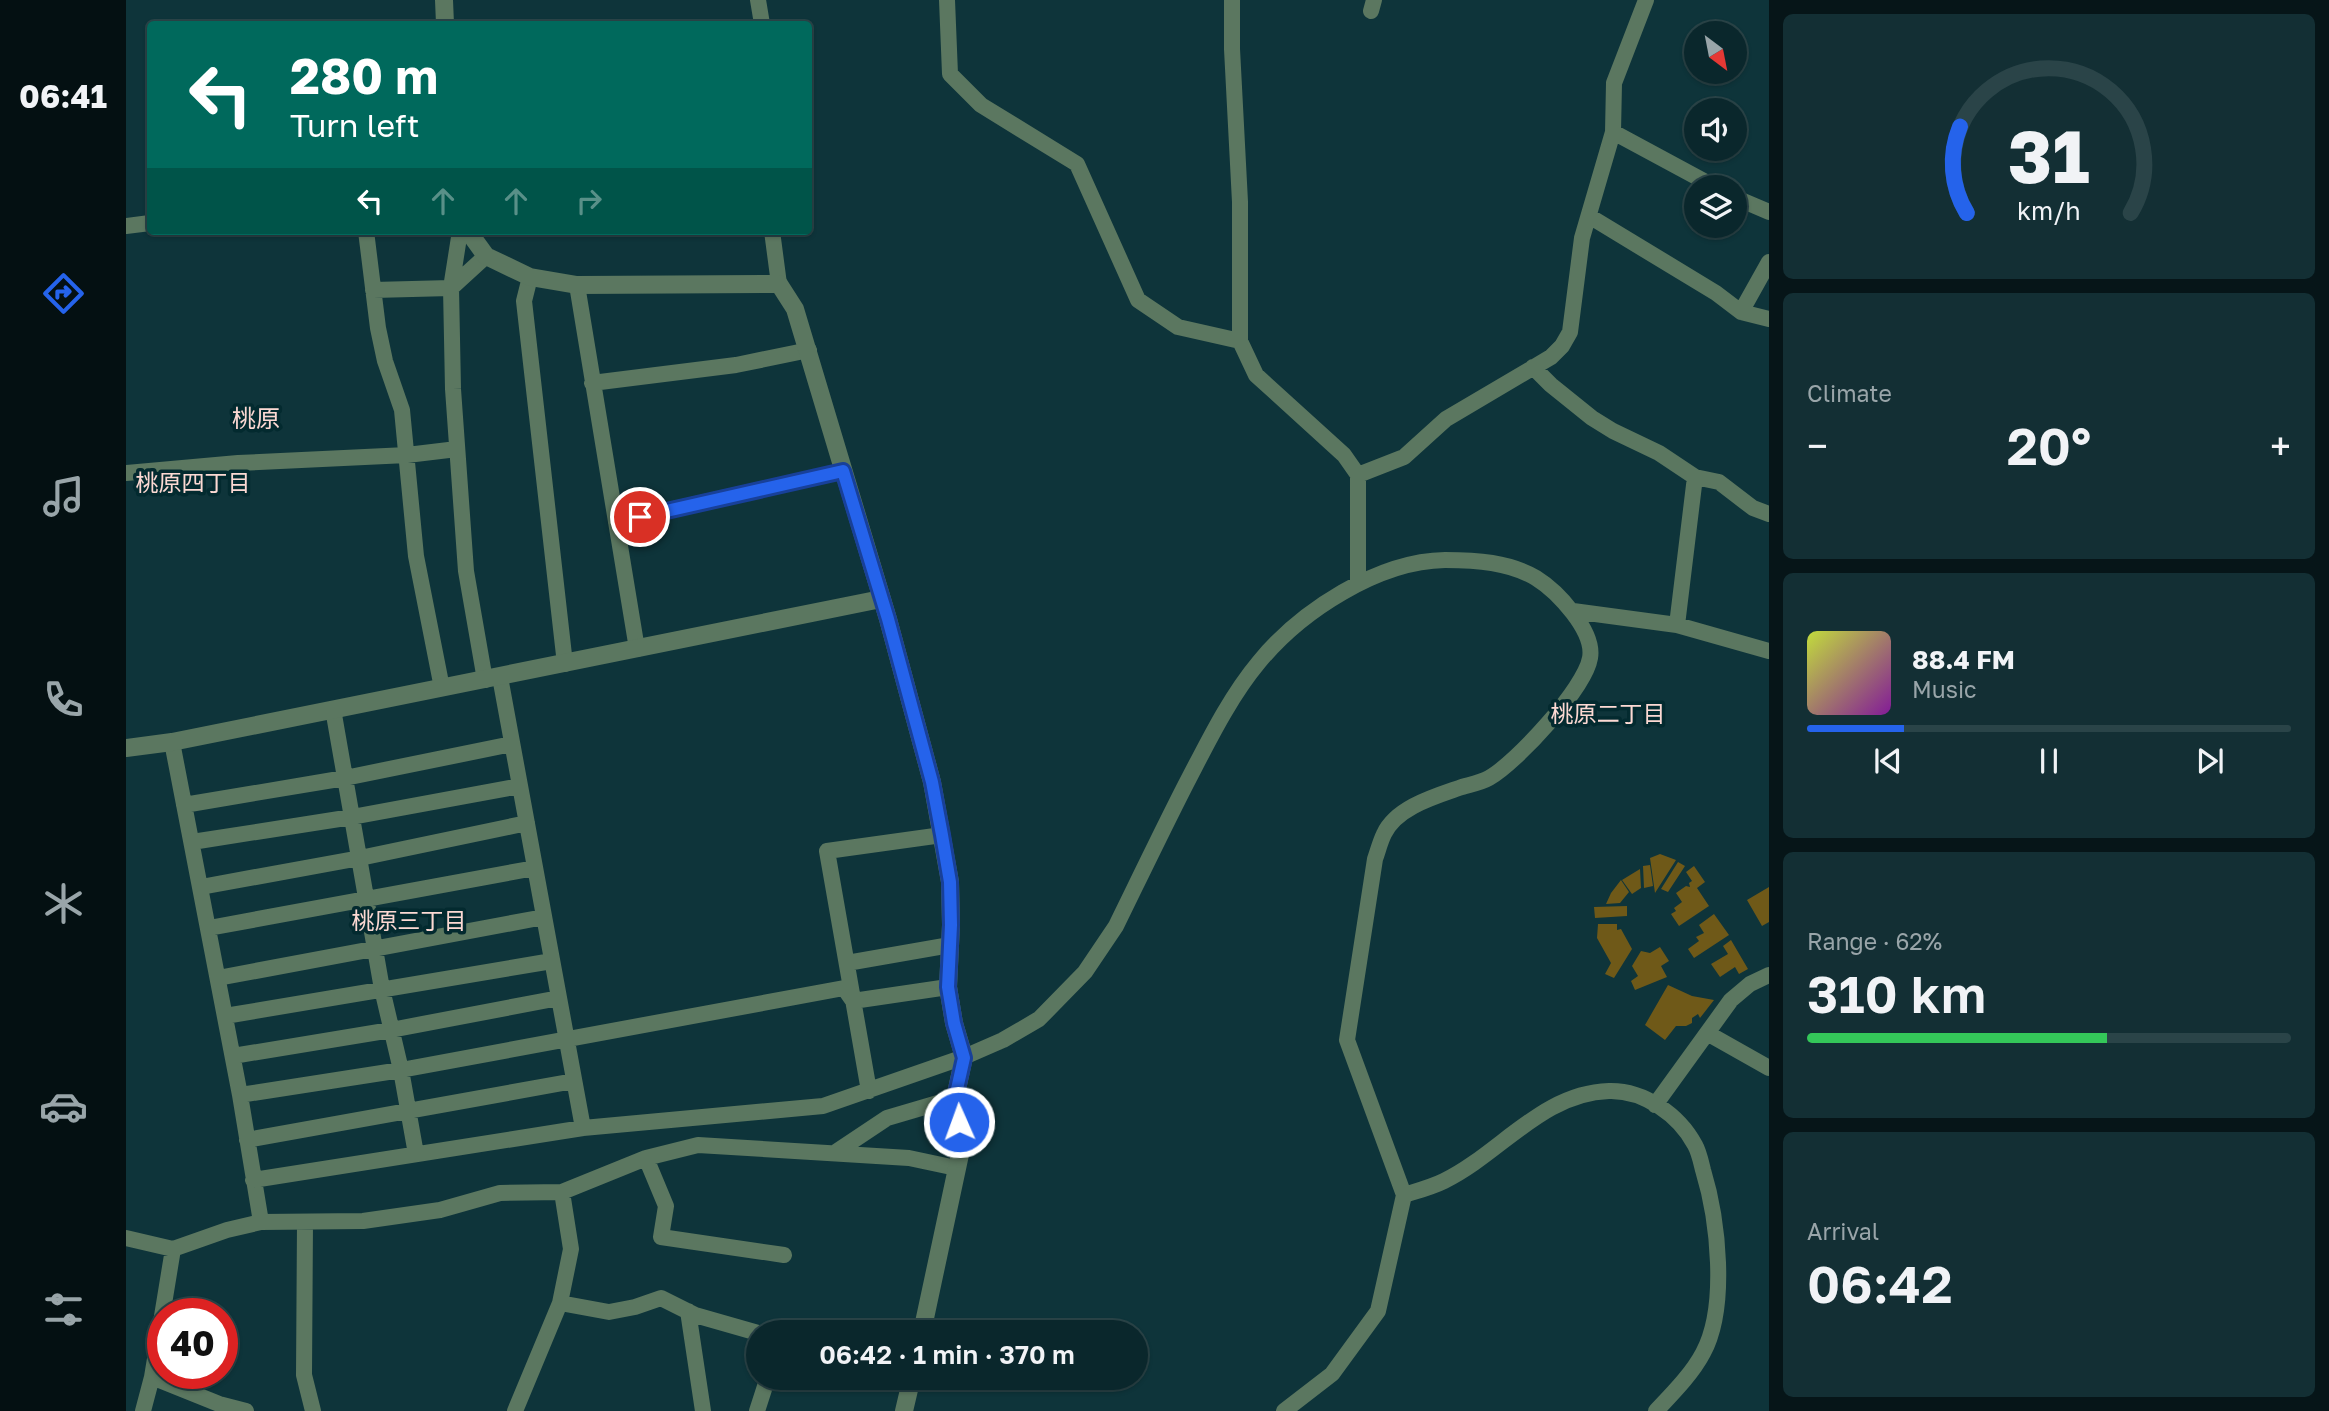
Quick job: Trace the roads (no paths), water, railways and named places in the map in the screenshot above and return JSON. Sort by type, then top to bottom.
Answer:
[{"type":"street","points":[[444,0],[445,21]]},
{"type":"street","points":[[758,0],[762,21]]},
{"type":"street","points":[[947,0],[950,74],[981,105],[1077,164],[1138,300],[1178,327],[1240,341]]},
{"type":"street","points":[[1232,0],[1240,202],[1240,341],[1256,375],[1344,455],[1358,475],[1358,583]]},
{"type":"street","points":[[1358,475],[1404,457],[1446,419],[1551,357],[1562,346],[1570,332],[1582,238],[1612,132],[1614,83],[1646,0]]},
{"type":"street","points":[[1612,132],[1693,175]]},
{"type":"street","points":[[1747,203],[1769,212]]},
{"type":"street","points":[[1589,215],[1705,286],[1741,312],[1769,319]]},
{"type":"street","points":[[126,226],[147,223]]},
{"type":"street","points":[[366,235],[385,361],[402,410],[416,556],[442,688]]},
{"type":"street","points":[[459,235],[451,288],[453,389],[466,571],[512,744],[583,1128]]},
{"type":"street","points":[[471,235],[486,256],[530,277],[577,285],[779,284]]},
{"type":"street","points":[[773,235],[779,284],[795,309],[809,350],[932,782],[950,882],[948,987],[964,1058],[955,1098],[962,1145],[924,1320]]},
{"type":"street","points":[[373,290],[451,288],[486,256]]},
{"type":"street","points":[[1741,312],[1769,262]]},
{"type":"street","points":[[530,277],[524,301],[565,664]]},
{"type":"street","points":[[577,285],[637,649]]},
{"type":"street","points":[[592,383],[736,365],[809,350]]},
{"type":"street","points":[[1533,368],[1561,394],[1613,431],[1659,453],[1695,477],[1719,482],[1753,508],[1769,514]]},
{"type":"street","points":[[126,473],[238,463],[407,455],[457,449]]},
{"type":"street","points":[[616,522],[843,471]]},
{"type":"street","points":[[1677,625],[1695,477]]},
{"type":"street","points":[[253,1180],[583,1128],[823,1106],[964,1058],[1003,1040],[1039,1019],[1085,972],[1116,926],[1232,701],[1259,662],[1282,638],[1358,583],[1392,569],[1427,561],[1478,560],[1522,570],[1552,588],[1573,611],[1586,636],[1591,657],[1583,677],[1570,695],[1532,740],[1489,778],[1444,793],[1399,814],[1384,832],[1375,859],[1346,1040],[1404,1195],[1378,1311],[1332,1374],[1284,1411]]},
{"type":"street","points":[[126,748],[172,743],[881,599]]},
{"type":"street","points":[[1573,611],[1677,625],[1769,651]]},
{"type":"street","points":[[334,709],[382,989],[401,1070],[415,1154]]},
{"type":"street","points":[[172,743],[233,1056],[261,1222]]},
{"type":"street","points":[[184,805],[345,778],[512,744]]},
{"type":"street","points":[[192,842],[352,817],[520,786]]},
{"type":"street","points":[[201,887],[360,858],[527,823]]},
{"type":"street","points":[[869,1091],[827,851],[942,835]]},
{"type":"street","points":[[209,928],[535,868]]},
{"type":"street","points":[[218,978],[544,917]]},
{"type":"street","points":[[847,963],[950,946]]},
{"type":"street","points":[[225,1016],[552,961]]},
{"type":"street","points":[[1655,1105],[1731,1000],[1750,984],[1769,975]]},
{"type":"street","points":[[853,1001],[948,987]]},
{"type":"street","points":[[240,1095],[401,1070],[845,988],[853,1001]]},
{"type":"street","points":[[233,1056],[559,998]]},
{"type":"street","points":[[1707,1032],[1769,1068]]},
{"type":"street","points":[[247,1140],[574,1081]]},
{"type":"street","points":[[1404,1195],[1444,1181],[1542,1113],[1575,1095],[1611,1091],[1637,1094],[1674,1118],[1696,1146],[1716,1220],[1718,1267],[1715,1317],[1703,1353],[1656,1411]]},
{"type":"street","points":[[836,1152],[887,1118],[955,1098]]},
{"type":"street","points":[[126,1238],[173,1249],[227,1230],[261,1222],[363,1221],[440,1210],[500,1193],[562,1192],[646,1158],[698,1144],[909,1158],[956,1168]]},
{"type":"street","points":[[646,1158],[666,1206],[661,1237],[784,1255]]},
{"type":"street","points":[[515,1411],[560,1303],[571,1249],[562,1192]]},
{"type":"street","points":[[305,1223],[304,1375],[313,1411]]},
{"type":"street","points":[[165,1298],[173,1249]]},
{"type":"street","points":[[560,1303],[609,1312],[661,1298],[688,1311],[746,1329]]},
{"type":"street","points":[[688,1311],[703,1411]]},
{"type":"street","points":[[143,1411],[149,1389]]},
{"type":"street","points":[[182,1389],[219,1404],[246,1411]]},
{"type":"street","points":[[757,1411],[764,1390]]},
{"type":"street","points":[[904,1411],[909,1390]]},
{"type":"district","name":"桃原","points":[[256,419]]},
{"type":"district","name":"桃原四丁目","points":[[193,483]]},
{"type":"district","name":"桃原二丁目","points":[[1608,714]]},
{"type":"district","name":"桃原三丁目","points":[[409,921]]}]
